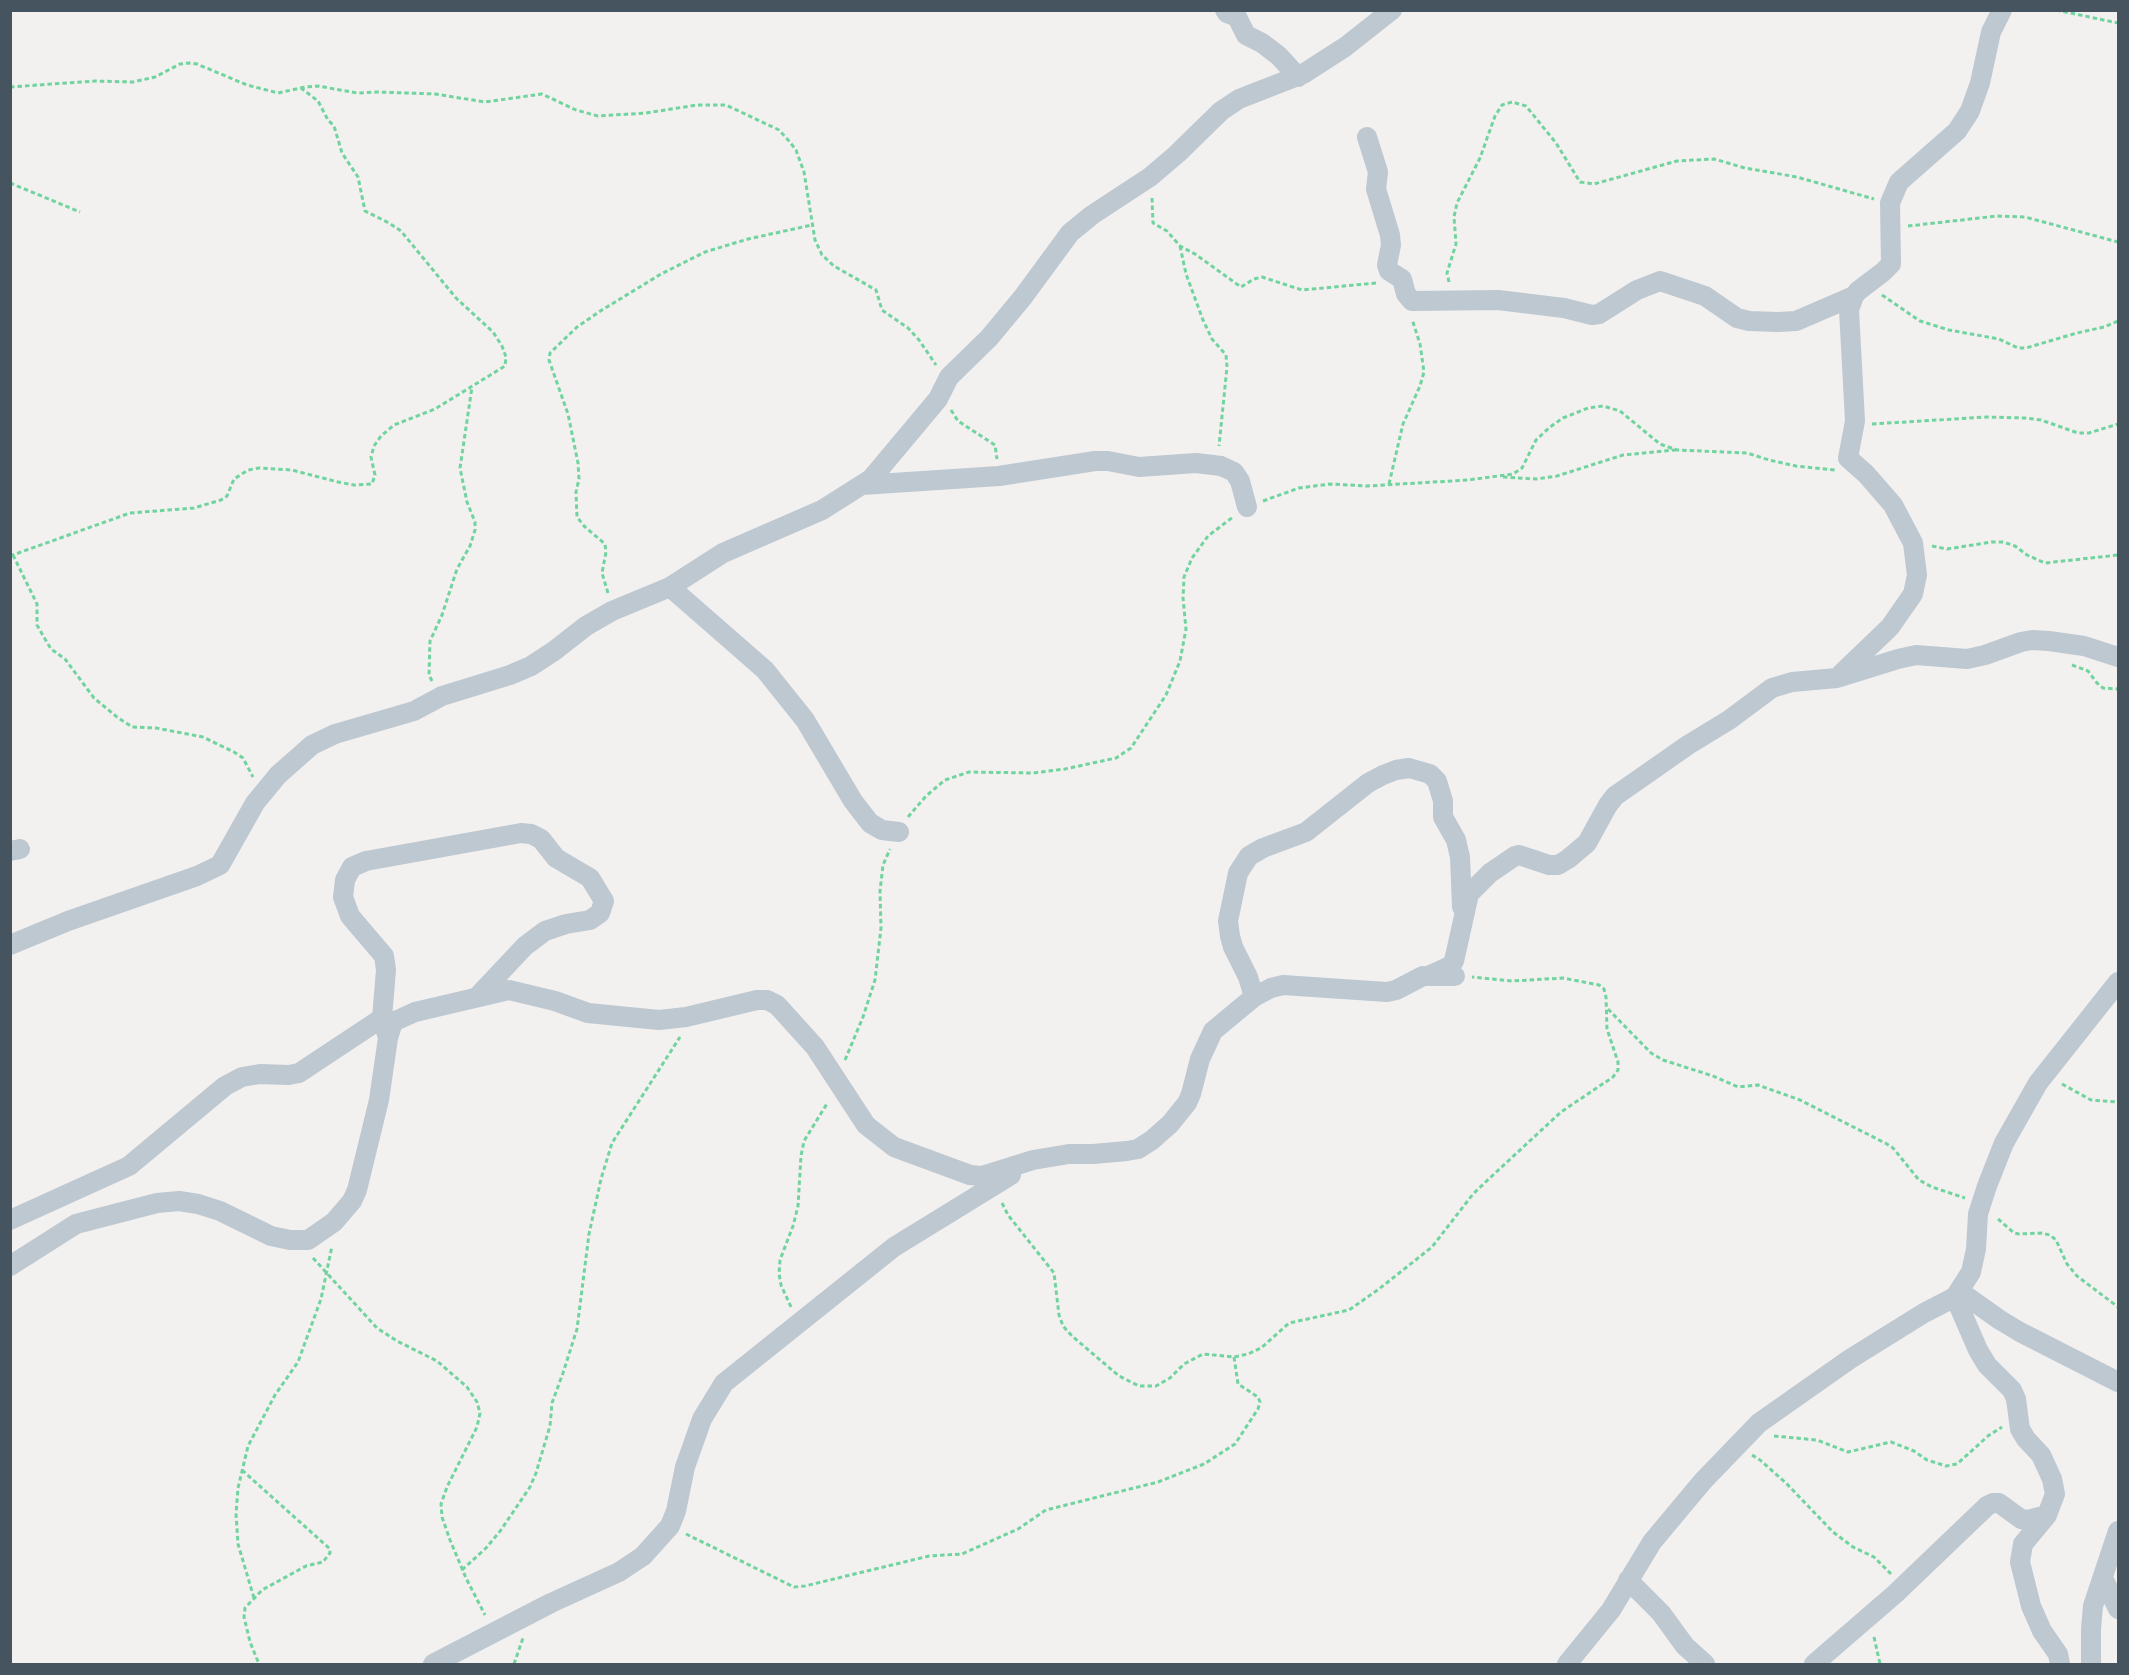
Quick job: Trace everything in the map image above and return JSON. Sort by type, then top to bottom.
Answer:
[{"type":"street","points":[[1225,10],[1238,17],[1246,35],[1262,43],[1279,56],[1298,77]]},
{"type":"street","points":[[10,945],[68,921],[215,868],[225,860],[255,803],[278,775],[312,745],[335,734],[414,711],[442,696],[510,675],[531,666],[586,626],[616,609],[670,587],[723,553],[822,510],[871,479],[938,399],[946,383],[1003,323],[1070,233],[1092,215],[1134,189],[1177,154],[1221,111],[1239,99],[1298,77],[1346,47],[1392,10]]},
{"type":"street","points":[[1367,136],[1378,172],[1376,189],[1390,236],[1391,245],[1387,266],[1389,271],[1401,278],[1406,294],[1412,301],[1498,300],[1564,308],[1592,315],[1599,314],[1637,290],[1660,281],[1705,296],[1737,318],[1749,321],[1796,321],[1860,290],[1891,264],[1890,204],[1899,182],[1957,131],[1970,111],[1980,83],[1991,32],[2002,10]]},
{"type":"street","points":[[1837,678],[1890,627],[1913,594],[1917,575],[1913,543],[1893,504],[1848,458],[1855,421],[1849,309],[1860,290]]},
{"type":"street","points":[[862,485],[999,476],[1095,461],[1139,467],[1196,463],[1234,472],[1240,481],[1247,507]]},
{"type":"street","points":[[670,587],[765,670],[805,720],[853,801],[870,823],[882,830],[899,832]]},
{"type":"street","points":[[10,1266],[76,1224],[157,1203],[179,1201],[220,1211],[271,1236],[290,1240],[308,1240],[334,1222],[352,1201],[362,1172],[379,1100],[388,1038],[393,1022],[400,1017],[509,990],[555,1000],[588,1013],[659,1020],[694,1015],[757,1000],[767,1000],[777,1005],[829,1066],[866,1125],[894,1147],[970,1175],[982,1176],[1033,1160],[1069,1154],[1138,1149],[1170,1124],[1187,1103],[1200,1059],[1213,1031],[1254,997],[1270,988],[1283,985],[1387,992],[1450,966],[1454,961],[1469,894],[1490,873],[1519,855],[1549,865],[1558,865],[1568,859],[1587,843],[1608,804],[1615,796],[1688,745],[1729,720],[1772,688],[1792,682],[1837,678],[1916,655],[1967,659],[2032,640],[2084,646],[2118,657]]},
{"type":"street","points":[[1254,997],[1248,976],[1233,947],[1228,921],[1238,873],[1250,856],[1263,848],[1306,832],[1368,783],[1396,770],[1409,768],[1419,770],[1430,774],[1437,781],[1443,801],[1442,814],[1456,840],[1460,857],[1463,921]]},
{"type":"street","points":[[388,1038],[382,1018],[386,962],[384,956],[350,916],[343,897],[345,880],[352,867],[366,861],[521,833],[531,834],[541,839],[556,858],[591,878],[604,901],[600,913],[590,920],[566,924],[545,931],[525,946],[474,999]]},
{"type":"street","points":[[1430,975],[1455,976]]},
{"type":"street","points":[[1567,1665],[1611,1610],[1652,1542],[1703,1481],[1754,1428],[1850,1359],[1957,1294],[1971,1272],[1981,1203],[2004,1143],[2045,1073],[2118,982]]},
{"type":"street","points":[[10,1220],[129,1166],[225,1086],[242,1077],[299,1073],[382,1018]]},
{"type":"street","points":[[433,1665],[551,1603],[619,1572],[643,1556],[670,1526],[676,1510],[685,1467],[702,1419],[724,1383],[894,1247],[1033,1160]]},
{"type":"street","points":[[1957,1294],[2000,1320],[2118,1382]]},
{"type":"street","points":[[1957,1294],[1978,1350],[1987,1365],[2012,1390],[2016,1399],[2020,1429],[2041,1455],[2052,1479],[2055,1494],[2047,1515],[2023,1544],[2020,1562],[2031,1606],[2042,1631],[2058,1654],[2060,1665]]},
{"type":"street","points":[[1814,1665],[1905,1585],[1987,1506],[1993,1503],[2003,1505],[2021,1519],[2035,1520],[2047,1515]]},
{"type":"street","points":[[2091,1665],[2093,1606],[2104,1580],[2118,1531]]},
{"type":"street","points":[[1628,1580],[1661,1613],[1685,1646],[1705,1665]]},
{"type":"street","points":[[2104,1580],[2118,1609]]},
{"type":"path","points":[[2056,10],[2118,23]]},
{"type":"path","points":[[10,87],[52,86],[95,81],[133,82],[155,77],[180,64],[189,63],[270,92],[286,93],[318,86],[357,93],[435,94],[485,102],[542,94],[576,110],[598,116],[646,113],[697,105],[726,105],[779,130],[796,150],[804,172],[815,240],[822,255],[834,266],[876,290],[882,310],[908,328],[919,340],[946,383],[958,421],[995,445],[999,476]]},
{"type":"path","points":[[255,803],[253,777],[243,758],[234,752],[203,738],[156,728],[132,727],[94,698],[65,658],[51,649],[45,639],[38,625],[37,604],[12,555],[54,542],[130,513],[180,510],[221,500],[227,496],[234,479],[248,470],[259,468],[292,470],[346,483],[372,484],[375,475],[371,457],[374,446],[381,436],[394,425],[435,409],[505,366],[506,357],[493,332],[471,313],[440,280],[401,231],[365,211],[358,177],[342,153],[334,126],[318,101],[302,88]]},
{"type":"path","points":[[1473,301],[1455,292],[1446,273],[1456,244],[1454,217],[1457,202],[1480,158],[1495,116],[1502,105],[1512,102],[1526,106],[1556,143],[1580,182],[1594,184],[1677,161],[1714,159],[1745,168],[1797,177],[1890,204]]},
{"type":"path","points":[[10,183],[80,212]]},
{"type":"path","points":[[1134,189],[1152,198],[1152,221],[1167,231],[1180,246],[1241,287],[1262,277],[1302,290],[1379,283],[1401,278]]},
{"type":"path","points":[[1890,229],[1997,216],[2025,217],[2078,229],[2118,242]]},
{"type":"path","points":[[616,609],[603,579],[605,544],[577,517],[578,463],[568,414],[554,377],[549,355],[577,327],[602,310],[662,274],[705,252],[748,239],[812,225]]},
{"type":"path","points":[[1180,246],[1186,274],[1203,320],[1212,339],[1226,355],[1227,367],[1216,466]]},
{"type":"path","points":[[1860,290],[1895,306],[1920,321],[1948,330],[1999,339],[2018,348],[2026,348],[2104,327],[2118,321]]},
{"type":"path","points":[[1389,484],[1403,424],[1424,372],[1420,344],[1414,329],[1412,301]]},
{"type":"path","points":[[442,696],[429,675],[429,649],[457,569],[470,546],[475,530],[475,522],[467,502],[460,468],[472,387]]},
{"type":"path","points":[[793,1330],[792,1308],[781,1285],[779,1274],[780,1260],[798,1206],[804,1141],[814,1122],[840,1086],[845,1060],[875,980],[881,928],[880,891],[883,865],[912,811],[926,796],[945,780],[969,772],[1033,773],[1065,769],[1116,758],[1131,748],[1166,695],[1180,661],[1186,629],[1183,598],[1184,577],[1192,558],[1208,536],[1247,507],[1299,488],[1330,484],[1367,486],[1467,480],[1513,474],[1522,468],[1536,440],[1563,418],[1588,408],[1603,406],[1620,411],[1660,444],[1677,450]]},
{"type":"path","points":[[1852,431],[1871,424],[1987,417],[2041,420],[2078,433],[2118,424]]},
{"type":"path","points":[[1494,476],[1536,479],[1557,476],[1623,455],[1677,450],[1748,453],[1796,466],[1837,470]]},
{"type":"path","points":[[1907,532],[1924,542],[1947,549],[2003,542],[2045,563],[2118,555]]},
{"type":"path","points":[[2066,663],[2088,671],[2103,688],[2118,689]]},
{"type":"path","points":[[994,1186],[1008,1215],[1054,1272],[1059,1315],[1063,1326],[1119,1376],[1139,1386],[1156,1386],[1170,1378],[1184,1364],[1203,1354],[1234,1358],[1248,1354],[1261,1348],[1289,1323],[1349,1310],[1432,1247],[1473,1194],[1561,1112],[1616,1074],[1618,1062],[1607,1029],[1604,989],[1563,978],[1512,981],[1455,976]]},
{"type":"path","points":[[1606,1008],[1651,1053],[1663,1060],[1713,1076],[1738,1087],[1758,1085],[1800,1100],[1887,1144],[1893,1148],[1910,1172],[1919,1180],[1932,1187],[1981,1203],[2014,1233],[2050,1235],[2056,1240],[2067,1264],[2077,1276],[2118,1307]]},
{"type":"path","points":[[462,1570],[486,1548],[501,1530],[533,1480],[550,1426],[552,1403],[577,1329],[589,1234],[601,1179],[612,1143],[694,1015]]},
{"type":"path","points":[[2045,1073],[2091,1100],[2118,1102]]},
{"type":"path","points":[[254,1598],[237,1544],[238,1488],[242,1470],[248,1446],[275,1395],[298,1362],[321,1299],[340,1216]]},
{"type":"path","points":[[326,1271],[377,1328],[437,1361],[467,1387],[477,1402],[480,1413],[477,1427],[441,1504],[442,1517],[462,1570],[494,1632]]},
{"type":"path","points":[[670,1526],[794,1587],[929,1556],[962,1554],[1018,1529],[1046,1510],[1158,1482],[1204,1464],[1235,1444],[1258,1409],[1260,1402],[1258,1397],[1238,1384],[1234,1358]]},
{"type":"path","points":[[1754,1428],[1773,1436],[1817,1440],[1848,1452],[1891,1442],[1914,1451],[1927,1460],[1946,1466],[1957,1464],[1988,1436],[2018,1415]]},
{"type":"path","points":[[1737,1447],[1760,1460],[1786,1483],[1833,1532],[1853,1547],[1874,1557],[1905,1585]]},
{"type":"path","points":[[242,1470],[330,1549],[323,1562],[306,1566],[262,1590],[243,1612],[250,1642],[259,1665]]},
{"type":"path","points":[[1872,1614],[1880,1665]]}]
